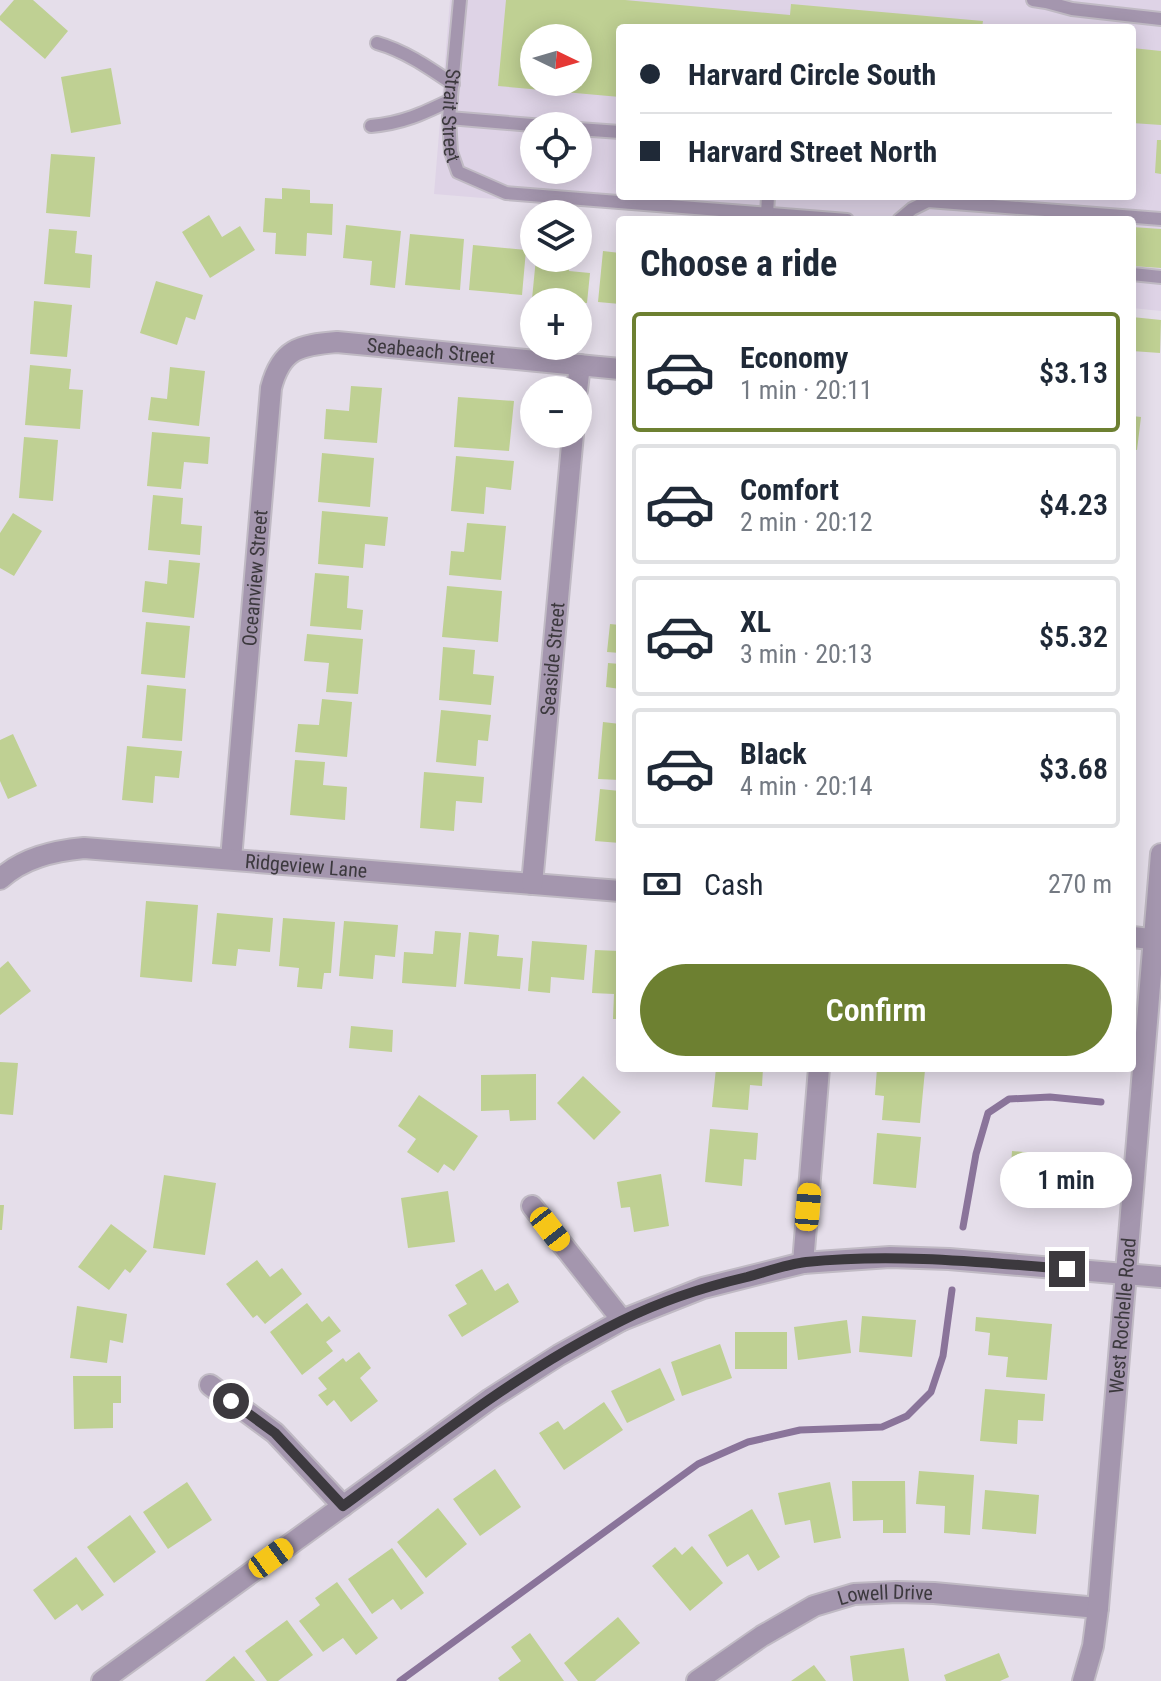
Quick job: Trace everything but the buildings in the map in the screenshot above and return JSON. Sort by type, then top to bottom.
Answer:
[{"type":"street","name":"Seabeach Street","points":[[337,342],[616,369]]},
{"type":"street","name":"Oceanview Street","points":[[231,859],[271,388],[276,372],[290,353],[312,344],[337,342]]},
{"type":"street","points":[[579,376],[580,365]]},
{"type":"street","name":"Seaside Street","points":[[532,884],[572,448]]},
{"type":"street","name":"Ridgeview Lane","points":[[0,879],[10,870],[35,858],[60,850],[84,848],[616,891]]},
{"type":"street","name":"West Rochelle Road","points":[[1083,1681],[1093,1646],[1098,1608],[1157,939],[1161,854]]},
{"type":"street","points":[[1136,937],[1157,939]]},
{"type":"street","points":[[803,1263],[819,1072]]},
{"type":"street","points":[[532,1206],[622,1320]]},
{"type":"street","points":[[102,1681],[490,1399],[622,1320],[703,1288],[803,1263],[890,1257],[1161,1277]]},
{"type":"street","points":[[210,1385],[275,1433],[343,1506]]},
{"type":"street","name":"Lowell Drive","points":[[697,1681],[762,1636],[814,1606],[854,1594],[934,1593],[1098,1608]]},
{"type":"lane","name":"Strait Street","points":[[460,0],[449,118],[451,152],[458,172],[506,193],[794,216]]},
{"type":"lane","points":[[1033,0],[1072,9],[1161,19]]},
{"type":"lane","points":[[377,43],[418,60],[453,84]]},
{"type":"lane","points":[[371,126],[410,119],[451,100]]},
{"type":"lane","points":[[449,118],[520,124]]},
{"type":"lane","points":[[592,130],[616,132]]},
{"type":"lane","points":[[767,214],[768,200]]},
{"type":"lane","points":[[904,216],[928,201],[1077,216]]},
{"type":"lane","points":[[1136,218],[1161,219]]},
{"type":"lane","points":[[1136,274],[1161,277]]},
{"type":"shaded area","points":[[450,0],[1161,0],[1161,311],[1136,308],[1136,216],[698,216],[592,207],[592,200],[520,201],[434,194]]},
{"type":"waterway","points":[[963,1227],[976,1154],[988,1113],[1009,1099],[1050,1097],[1101,1102]]},
{"type":"waterway","points":[[400,1681],[698,1464],[748,1442],[800,1430],[882,1427],[907,1416],[931,1392],[943,1356],[952,1290]]},
{"type":"route","points":[[231,1401],[275,1433],[343,1506],[490,1399],[559,1355],[622,1320],[703,1288],[803,1263],[890,1257],[1067,1269]]}]
